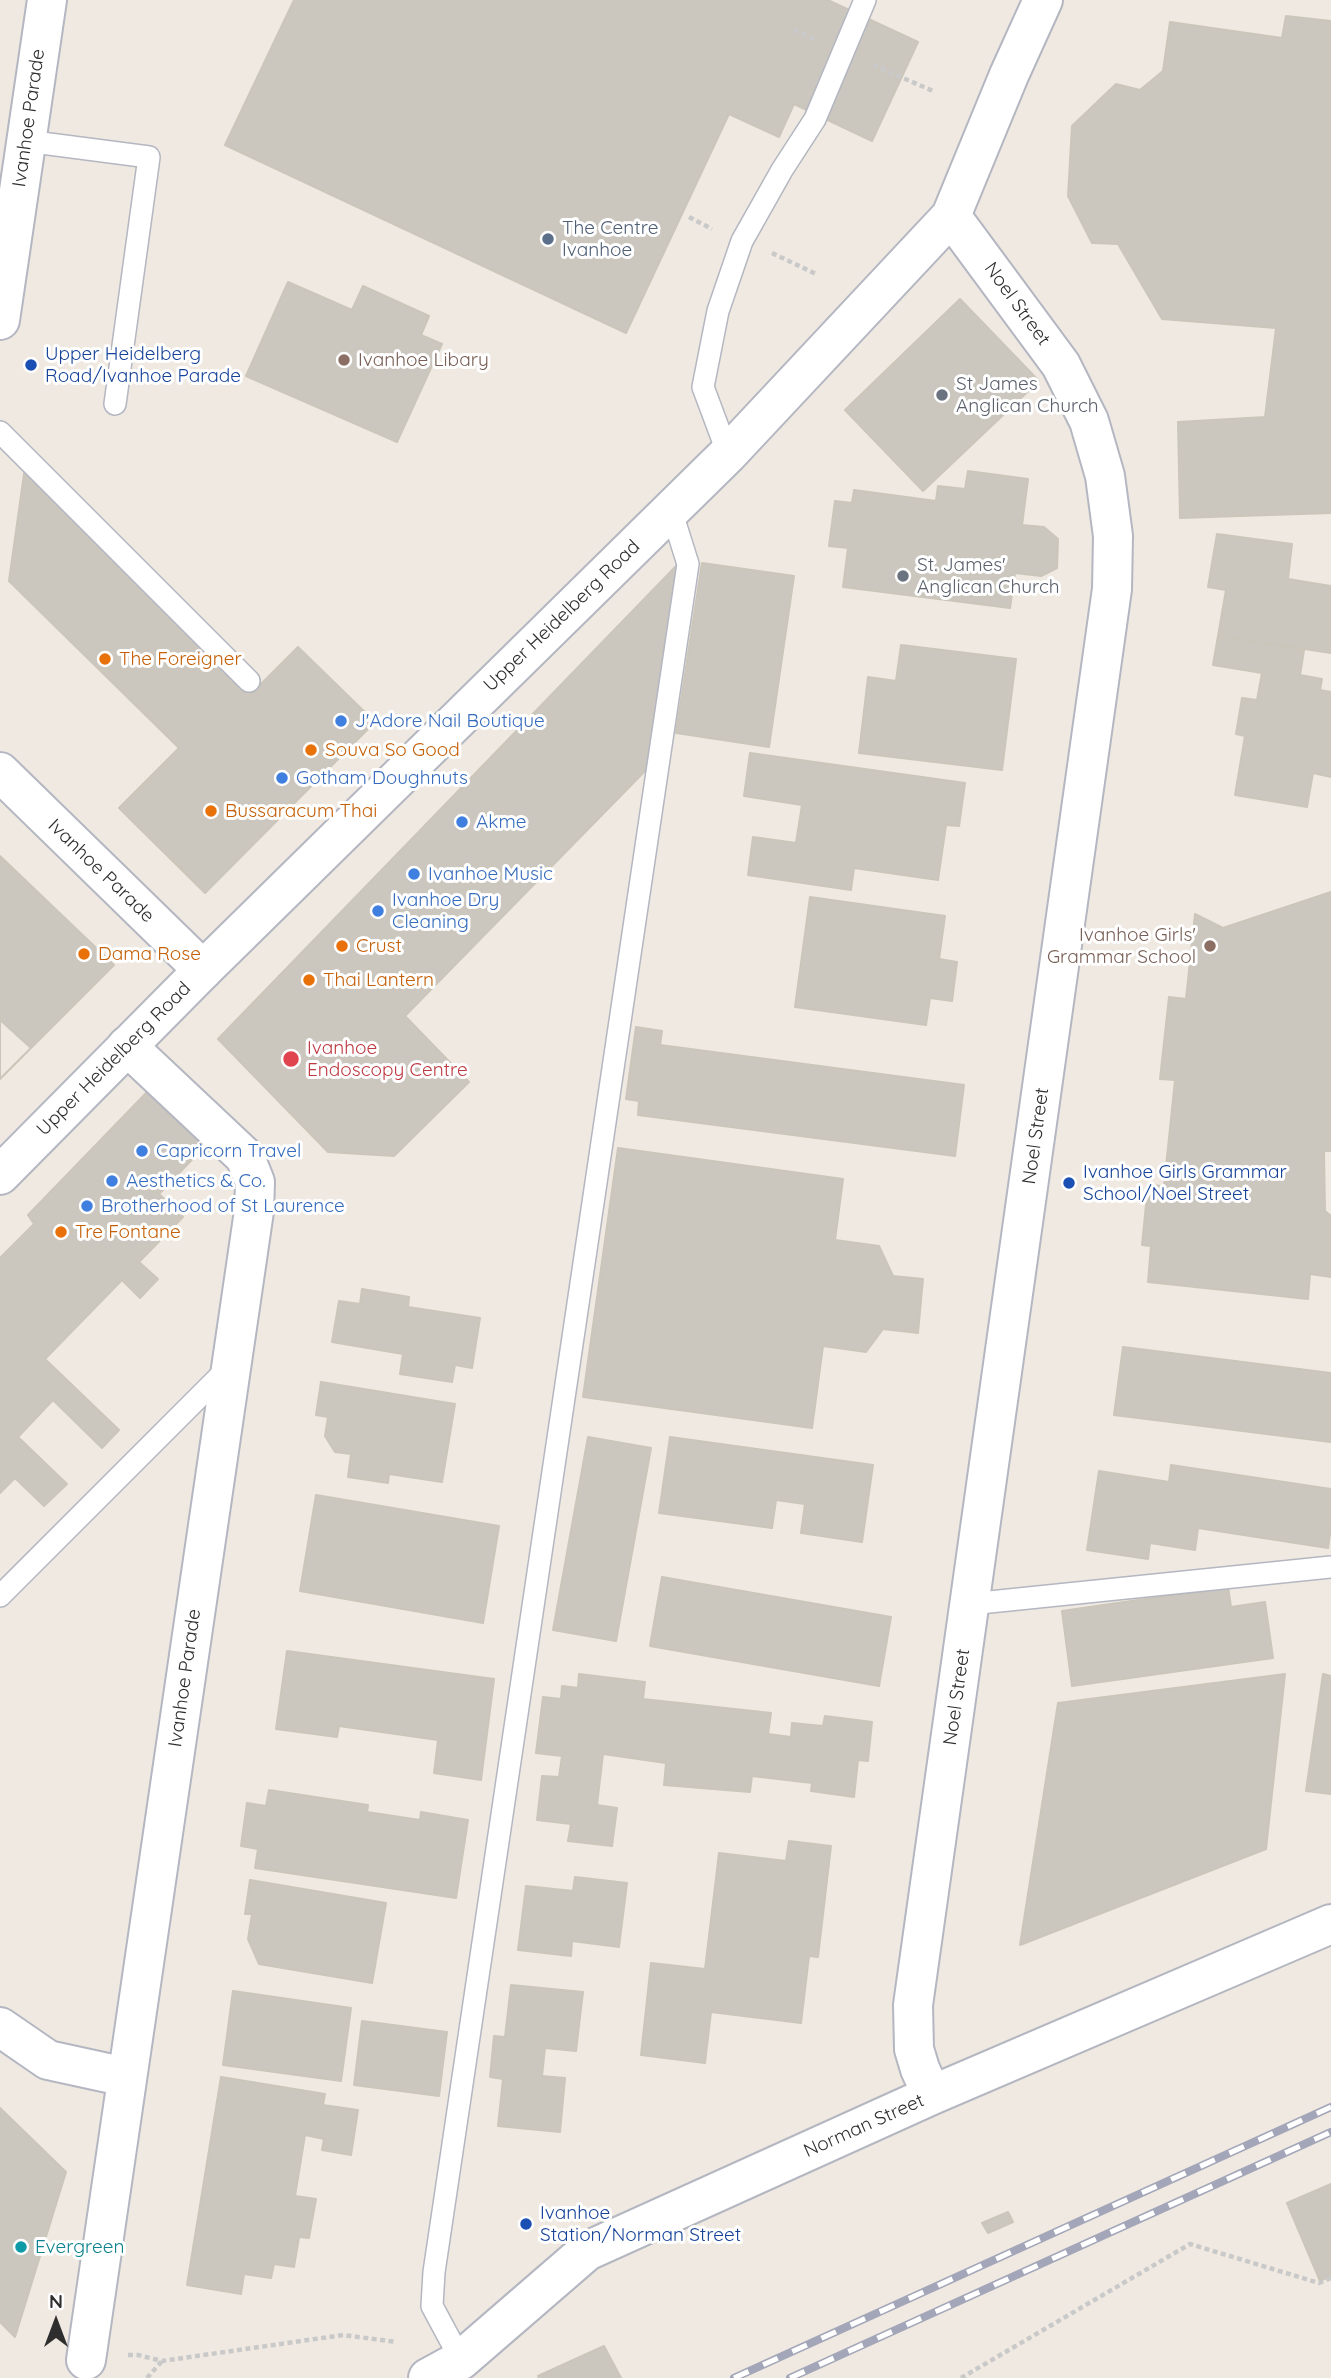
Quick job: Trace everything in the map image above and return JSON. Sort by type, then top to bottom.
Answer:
[{"type":"street","name":"Ivanhoe Parade","points":[[0,320],[47,0]]},
{"type":"street","name":"Upper Heidelberg Road","points":[[0,1175],[203,970],[728,454],[951,216],[1043,0]]},
{"type":"street","name":"Noel Street","points":[[932,2095],[916,2057],[912,2018],[1112,589],[1113,536],[1105,476],[1089,421],[1061,365],[951,216]]},
{"type":"street","name":"Ivanhoe Parade","points":[[1,777],[203,970]]},
{"type":"street","name":"Ivanhoe Parade","points":[[86,2360],[254,1225],[255,1182],[245,1157],[127,1046]]},
{"type":"street","name":"Norman Street","points":[[444,2369],[587,2251],[932,2095],[1331,1924]]},
{"type":"street","points":[[0,2027],[48,2060],[126,2077]]},
{"type":"lane","points":[[728,454],[703,387],[718,311],[742,241],[782,170],[815,119],[865,0]]},
{"type":"lane","points":[[26,141],[149,157],[115,404]]},
{"type":"lane","points":[[0,432],[249,681]]},
{"type":"lane","points":[[444,2369],[432,2306],[433,2272],[688,564],[671,510]]},
{"type":"lane","points":[[0,1596],[233,1363]]},
{"type":"lane","points":[[970,1604],[1331,1567]]},
{"type":"path","points":[[961,2378],[1190,2244],[1319,2283],[1331,2278]]},
{"type":"path","points":[[86,2360],[138,2354],[162,2361],[343,2334],[397,2342]]},
{"type":"path","points":[[148,2378],[162,2361]]},
{"type":"building","name":"The Centre Ivanhoe","points":[[294,0],[828,0],[918,42],[872,141],[794,104],[779,137],[729,114],[626,333],[225,145]]},
{"type":"building","points":[[1286,16],[1331,21],[1331,513],[1180,518],[1178,422],[1265,417],[1276,328],[1162,319],[1118,244],[1092,243],[1068,196],[1072,126],[1116,84],[1140,90],[1163,71],[1170,22],[1282,38]]},
{"type":"building","name":"Ivanhoe Libary","points":[[288,282],[352,310],[363,286],[429,316],[421,335],[442,344],[397,442],[246,376]]},
{"type":"building","name":"St James Anglican Church","points":[[960,299],[1039,381],[923,491],[845,410]]},
{"type":"building","points":[[25,467],[252,693],[298,647],[375,722],[205,893],[119,808],[179,748],[9,581]]},
{"type":"building","points":[[968,471],[1028,479],[1022,525],[1044,527],[1058,539],[1057,568],[1041,576],[1015,573],[1010,608],[843,587],[848,548],[829,546],[835,501],[852,503],[854,490],[936,501],[938,486],[965,489]]},
{"type":"building","points":[[1217,534],[1292,544],[1288,579],[1331,586],[1331,653],[1218,636],[1226,590],[1208,587]]},
{"type":"building","points":[[679,563],[648,768],[405,1016],[469,1082],[394,1156],[328,1152],[218,1039]]},
{"type":"building","points":[[702,563],[794,576],[769,747],[676,733]]},
{"type":"building","points":[[1218,636],[1304,650],[1300,675],[1322,679],[1320,690],[1331,692],[1331,777],[1313,773],[1307,807],[1235,795],[1245,736],[1236,734],[1242,698],[1257,700],[1262,673],[1213,665]]},
{"type":"building","points":[[901,645],[1016,659],[1002,770],[859,753],[868,677],[896,681]]},
{"type":"building","points":[[750,753],[965,783],[959,826],[946,825],[938,880],[854,868],[851,890],[748,875],[753,837],[796,843],[802,805],[744,796]]},
{"type":"building","points":[[0,856],[114,965],[0,1079]]},
{"type":"building","points":[[1331,892],[1331,1151],[1324,1151],[1325,1211],[1331,1216],[1331,1277],[1310,1274],[1308,1299],[1148,1282],[1151,1246],[1142,1245],[1148,1185],[1164,1186],[1175,1080],[1160,1079],[1169,997],[1186,999],[1195,914],[1223,928]]},
{"type":"building","points":[[810,897],[945,916],[939,959],[957,962],[952,1001],[930,998],[926,1025],[795,1007]]},
{"type":"building","points":[[0,1020],[31,1048],[0,1079]]},
{"type":"building","points":[[636,1027],[662,1031],[660,1045],[964,1085],[955,1156],[638,1115],[639,1101],[626,1099]]},
{"type":"building","points":[[148,1091],[205,1146],[159,1194],[183,1217],[139,1262],[158,1279],[140,1298],[122,1280],[45,1359],[119,1430],[102,1448],[53,1400],[18,1437],[67,1484],[44,1506],[15,1478],[0,1493],[0,1258],[34,1224],[28,1215]]},
{"type":"building","points":[[618,1148],[843,1179],[835,1240],[879,1246],[893,1276],[923,1279],[918,1333],[883,1329],[866,1352],[823,1346],[812,1428],[583,1397]]},
{"type":"building","points":[[362,1289],[409,1297],[408,1307],[480,1318],[472,1368],[455,1365],[452,1382],[400,1374],[403,1354],[332,1342],[339,1301],[360,1304]]},
{"type":"building","points":[[1123,1347],[1331,1373],[1331,1442],[1114,1415]]},
{"type":"building","points":[[321,1382],[455,1404],[442,1482],[389,1474],[388,1483],[348,1477],[351,1454],[335,1452],[325,1436],[328,1417],[316,1415]]},
{"type":"building","points":[[588,1437],[651,1448],[616,1641],[553,1630]]},
{"type":"building","points":[[670,1437],[873,1465],[862,1542],[801,1533],[805,1504],[776,1500],[772,1528],[659,1513]]},
{"type":"building","points":[[1171,1465],[1331,1489],[1328,1548],[1198,1528],[1195,1550],[1150,1543],[1148,1559],[1087,1550],[1099,1471],[1169,1482]]},
{"type":"building","points":[[316,1495],[499,1526],[483,1623],[300,1591]]},
{"type":"building","points":[[662,1577],[891,1617],[879,1686],[650,1646]]},
{"type":"building","points":[[1228,1587],[1231,1607],[1265,1602],[1273,1658],[1072,1686],[1062,1611]]},
{"type":"building","points":[[287,1651],[494,1679],[481,1780],[434,1773],[438,1740],[339,1726],[337,1737],[276,1729]]},
{"type":"building","points":[[579,1674],[645,1682],[643,1699],[771,1713],[768,1734],[791,1737],[792,1723],[823,1726],[825,1716],[872,1722],[868,1761],[858,1760],[854,1797],[811,1791],[812,1783],[752,1776],[750,1792],[664,1785],[666,1763],[603,1754],[597,1805],[617,1808],[612,1846],[568,1841],[571,1824],[537,1820],[542,1776],[559,1777],[562,1756],[536,1753],[543,1697],[561,1699],[562,1686],[578,1688]]},
{"type":"building","points":[[1285,1674],[1266,1849],[1020,1945],[1058,1703]]},
{"type":"building","points":[[1323,1674],[1331,1676],[1331,1794],[1306,1791]]},
{"type":"building","points":[[269,1790],[368,1805],[367,1812],[420,1820],[421,1812],[468,1820],[456,1898],[255,1868],[258,1849],[241,1846],[247,1803],[266,1806]]},
{"type":"building","points":[[789,1841],[831,1846],[818,1957],[809,1956],[801,2023],[711,2012],[705,2063],[641,2055],[651,1963],[705,1969],[719,1853],[786,1861]]},
{"type":"building","points":[[575,1877],[627,1883],[619,1947],[572,1941],[571,1956],[518,1950],[526,1886],[573,1891]]},
{"type":"building","points":[[250,1880],[386,1903],[372,1983],[259,1964],[248,1939],[252,1914],[245,1914]]},
{"type":"building","points":[[511,1985],[583,1992],[576,2051],[545,2048],[542,2076],[565,2078],[560,2132],[498,2126],[503,2079],[490,2077],[494,2036],[505,2037]]},
{"type":"building","points":[[233,1991],[351,2008],[341,2081],[223,2065]]},
{"type":"building","points":[[362,2021],[447,2032],[439,2096],[354,2085]]},
{"type":"building","points":[[221,2077],[325,2094],[323,2105],[358,2110],[351,2155],[322,2150],[324,2139],[305,2135],[295,2196],[316,2199],[309,2238],[299,2237],[294,2267],[274,2264],[271,2278],[244,2274],[241,2294],[187,2285]]},
{"type":"building","name":"Evergreen","points":[[0,2108],[66,2172],[15,2337],[0,2322]]},
{"type":"building","points":[[1331,2184],[1331,2276],[1320,2281],[1287,2203]]},
{"type":"building","points":[[1008,2212],[1013,2222],[988,2233],[982,2223]]},
{"type":"building","points":[[604,2346],[621,2378],[538,2376]]},
{"type":"railway","points":[[734,2378],[1331,2107]]},
{"type":"railway","points":[[790,2378],[1331,2132]]},
{"type":"place","name":"The Centre Ivanhoe","points":[[548,239]]},
{"type":"place","name":"Ivanhoe Libary","points":[[344,360]]},
{"type":"place","name":"Upper Heidelberg Road/Ivanhoe Parade","points":[[31,365]]},
{"type":"place","name":"St James Anglican Church","points":[[942,395]]},
{"type":"place","name":"St. James' Anglican Church","points":[[903,576]]},
{"type":"place","name":"The Foreigner","points":[[105,659]]},
{"type":"place","name":"J'Adore Nail Boutique","points":[[341,721]]},
{"type":"place","name":"Souva So Good","points":[[311,750]]},
{"type":"place","name":"Gotham Doughnuts","points":[[282,778]]},
{"type":"place","name":"Bussaracum Thai","points":[[211,811]]},
{"type":"place","name":"Akme","points":[[462,822]]},
{"type":"place","name":"Ivanhoe Music","points":[[414,874]]},
{"type":"place","name":"Ivanhoe Dry Cleaning","points":[[378,911]]},
{"type":"place","name":"Crust","points":[[342,946]]},
{"type":"place","name":"Ivanhoe Girls' Grammar School","points":[[1210,946]]},
{"type":"place","name":"Dama Rose","points":[[84,954]]},
{"type":"place","name":"Thai Lantern","points":[[309,980]]},
{"type":"place","name":"Ivanhoe Endoscopy Centre","points":[[291,1059]]},
{"type":"place","name":"Capricorn Travel","points":[[142,1151]]},
{"type":"place","name":"Aesthetics & Co.","points":[[112,1181]]},
{"type":"place","name":"Ivanhoe Girls Grammar School/Noel Street","points":[[1069,1183]]},
{"type":"place","name":"Brotherhood of St Laurence","points":[[87,1206]]},
{"type":"place","name":"Tre Fontane","points":[[61,1232]]},
{"type":"place","name":"Ivanhoe Station/Norman Street","points":[[526,2224]]},
{"type":"place","name":"Evergreen","points":[[21,2247]]}]
